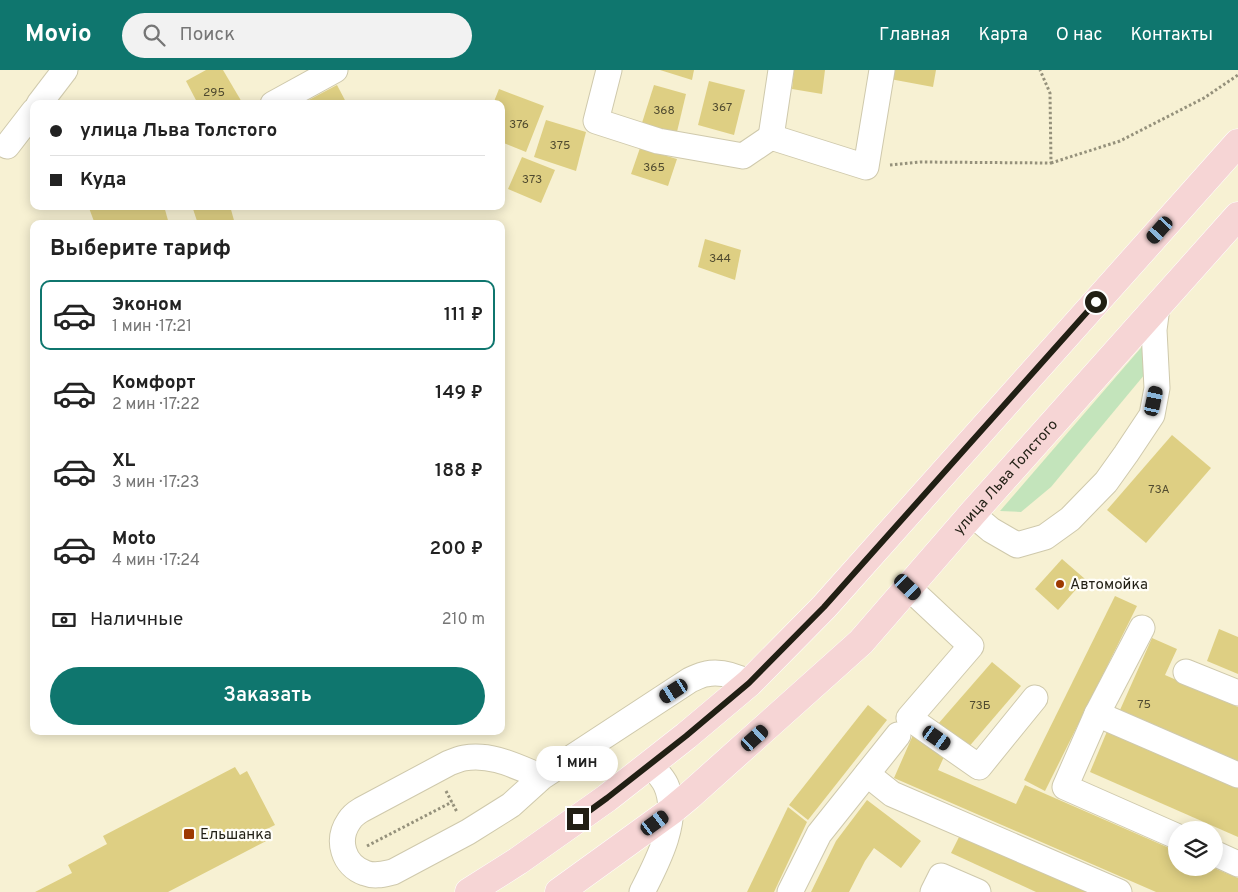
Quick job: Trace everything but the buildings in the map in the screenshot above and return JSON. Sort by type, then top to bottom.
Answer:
[{"type":"main road","points":[[469,892],[518,861],[607,798],[686,736],[749,683],[824,607],[1238,143]]},
{"type":"main road","name":"улица Льва Толстого","points":[[559,892],[671,811],[861,642],[972,514],[1238,216]]},
{"type":"street","points":[[42,100],[64,70]]},
{"type":"street","points":[[279,100],[335,70]]},
{"type":"street","points":[[609,70],[596,121],[658,141],[743,156],[771,137],[780,70]]},
{"type":"street","points":[[771,137],[866,167],[882,70]]},
{"type":"street","points":[[7,146],[30,116]]},
{"type":"street","points":[[972,514],[991,530],[1017,545],[1045,537],[1052,533],[1070,519],[1106,482],[1152,415],[1157,388],[1154,330],[1158,306]]},
{"type":"street","points":[[908,587],[971,646],[909,718],[979,767],[1035,698]]},
{"type":"street","points":[[1142,628],[1098,714],[1065,787],[1168,832]]},
{"type":"street","points":[[1186,672],[1238,693]]},
{"type":"street","points":[[542,777],[497,759],[482,757],[464,758],[449,763],[360,810],[350,819],[343,830],[342,844],[346,857],[354,868],[366,874],[380,875],[393,872],[468,832],[511,806],[542,777],[690,680],[706,674],[723,674],[740,678],[749,683]]},
{"type":"street","points":[[1098,714],[1238,775]]},
{"type":"street","points":[[790,892],[819,834],[898,735]]},
{"type":"street","points":[[642,892],[660,854],[669,827],[671,811],[670,796],[666,784],[650,764]]},
{"type":"street","points":[[867,774],[892,794],[1119,892]]},
{"type":"street","points":[[1223,857],[1238,864]]},
{"type":"street","points":[[933,892],[941,876],[978,892]]},
{"type":"path","points":[[1040,70],[1050,93],[1051,163]]},
{"type":"path","points":[[866,167],[921,162],[1051,163],[1120,141],[1204,98],[1238,75]]},
{"type":"path","points":[[436,770],[468,832]]},
{"type":"path","points":[[346,857],[452,802]]},
{"type":"green space","points":[[1146,342],[1145,374],[1051,487],[1021,512],[1000,511]]},
{"type":"place","name":"Автомойка","points":[[1060,584]]},
{"type":"place","name":"Ельшанка","points":[[189,834]]},
{"type":"route","points":[[578,819],[686,736],[749,683],[824,607],[1096,302]]}]
